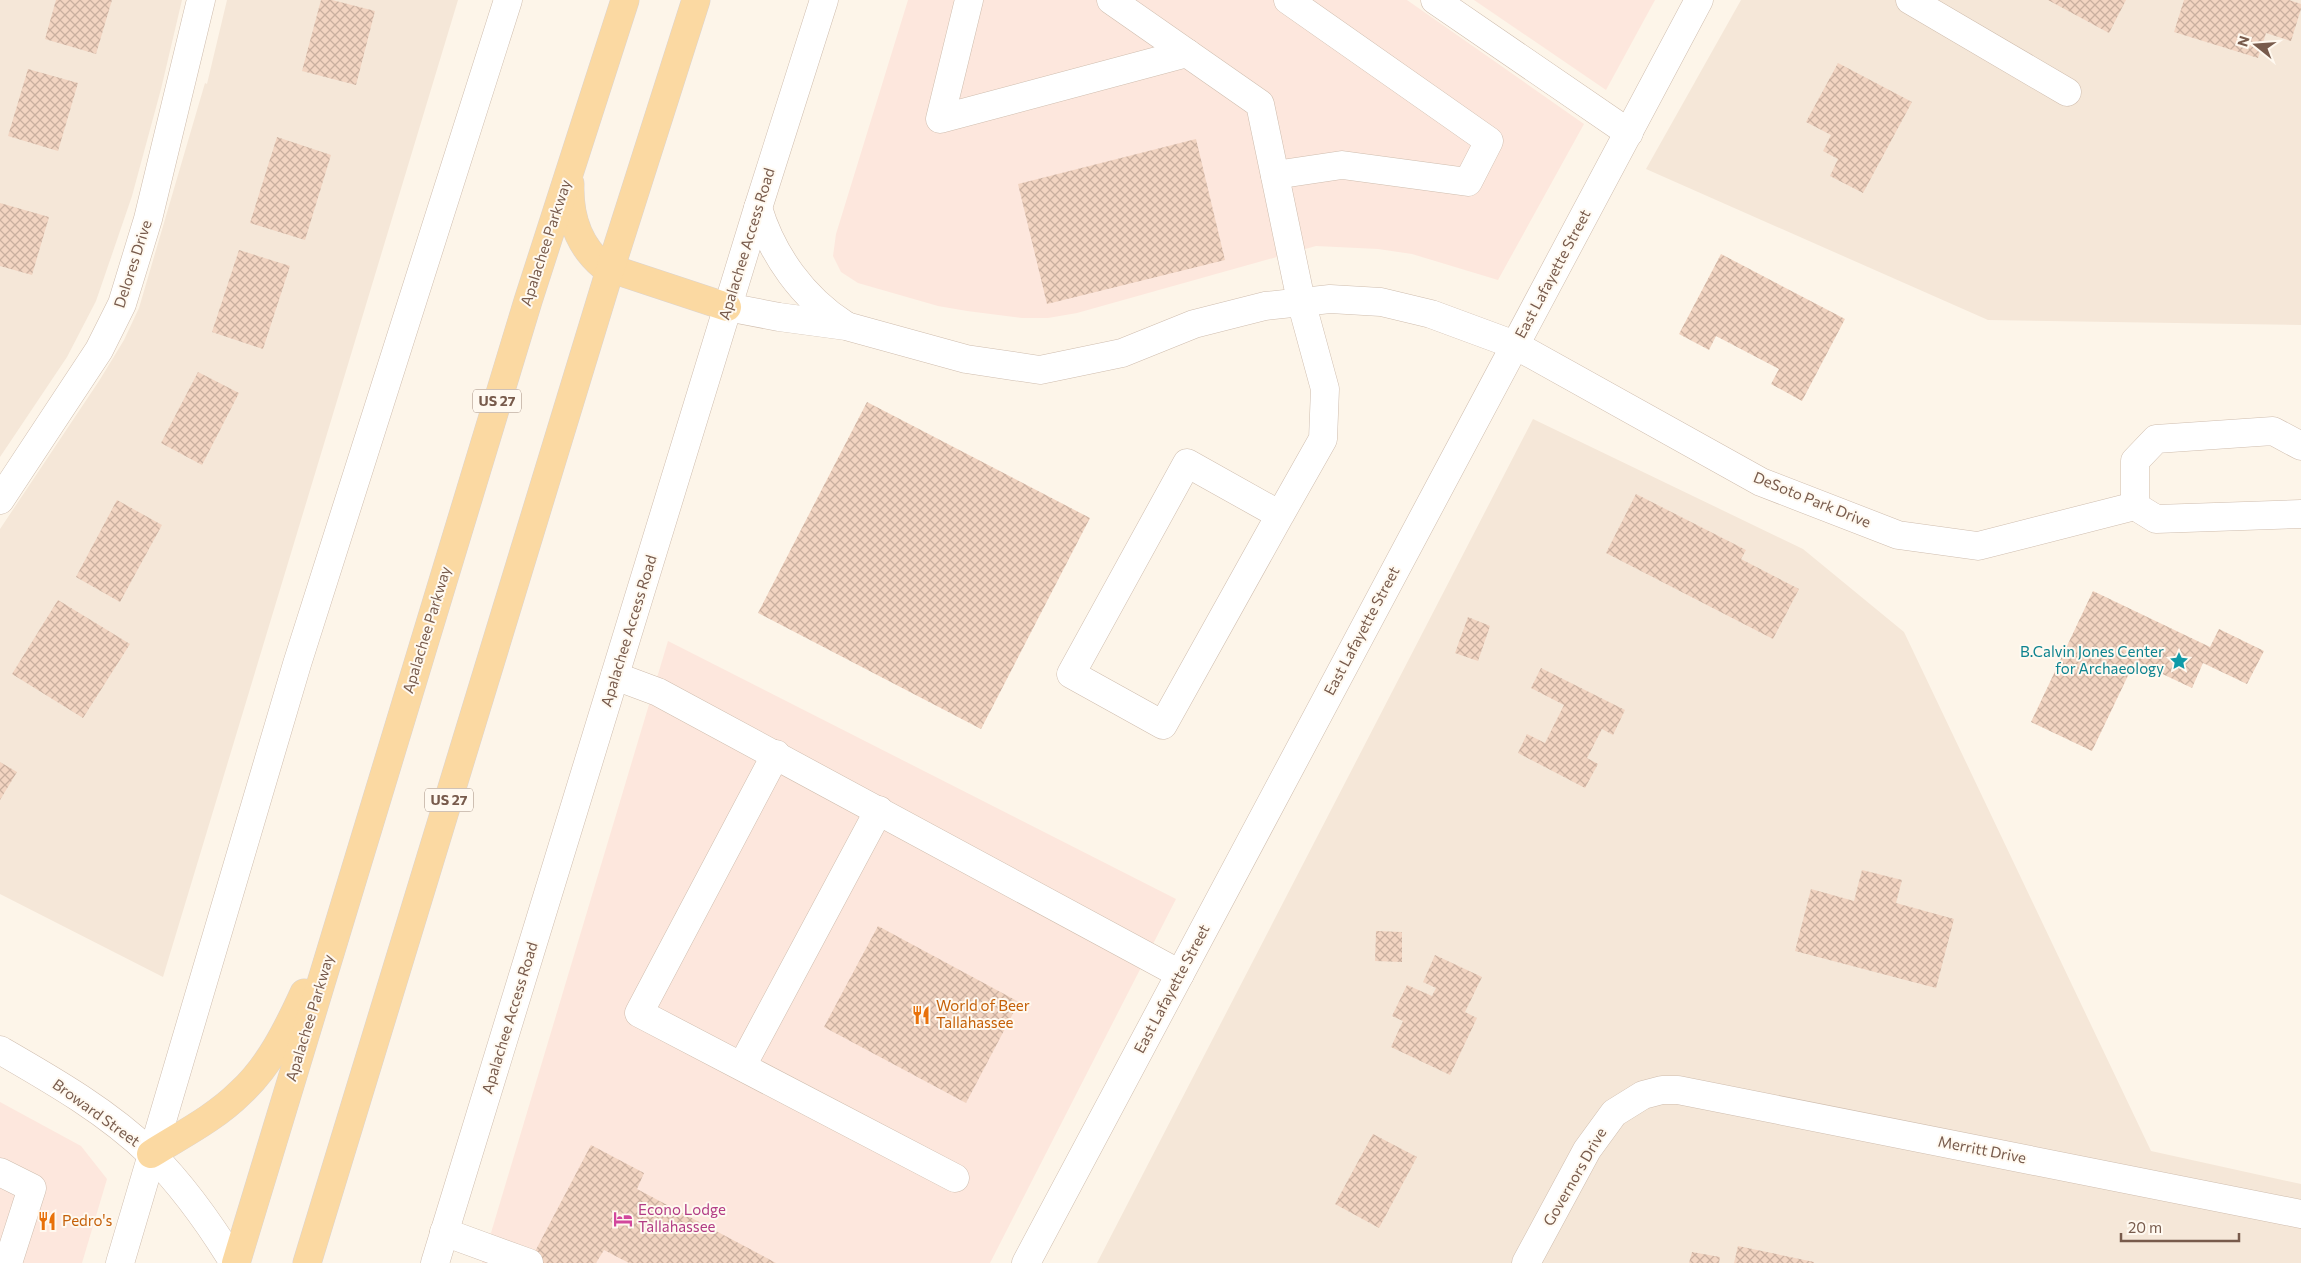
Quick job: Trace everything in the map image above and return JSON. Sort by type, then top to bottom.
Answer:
[{"type":"main road","name":"Apalachee Parkway","points":[[235,1263],[572,163],[625,0]]},
{"type":"main road","name":"US 27","points":[[307,1263],[610,270],[696,0]]},
{"type":"main road","points":[[572,163],[570,196],[573,221],[589,252],[603,266],[610,270],[728,307]]},
{"type":"main road","points":[[151,1154],[230,1103],[252,1080],[276,1047],[300,1003],[342,910]]},
{"type":"street","name":"Delores Drive","points":[[0,500],[99,350],[122,304],[148,219],[201,0]]},
{"type":"street","points":[[120,1263],[297,664],[508,0]]},
{"type":"street","name":"Apalachee Access Road","points":[[435,1263],[758,208],[824,0]]},
{"type":"street","points":[[969,0],[940,119],[1187,53]]},
{"type":"street","points":[[1111,0],[1260,104],[1301,301],[1325,388],[1323,439],[1163,725],[1071,674],[1187,462],[1280,514]]},
{"type":"street","points":[[1275,175],[1342,165],[1468,182],[1489,141],[1288,0]]},
{"type":"street","points":[[1435,0],[1629,132]]},
{"type":"street","name":"East Lafayette Street","points":[[1026,1263],[1699,0]]},
{"type":"street","points":[[1910,0],[2067,92]]},
{"type":"street","points":[[758,208],[767,235],[790,273],[814,302],[846,326]]},
{"type":"street","name":"DeSoto Park Drive","points":[[846,326],[966,359],[1040,370],[1122,353],[1203,322],[1265,306],[1330,299],[1381,302],[1431,314],[1515,345],[1761,482],[1898,535],[1978,546],[2135,506]]},
{"type":"street","points":[[728,307],[779,317],[846,326]]},
{"type":"street","points":[[2301,446],[2273,431],[2156,439],[2135,460],[2135,506],[2156,519],[2301,514]]},
{"type":"street","points":[[616,676],[658,692],[776,754],[1180,974]]},
{"type":"street","points":[[776,754],[639,1013],[955,1178]]},
{"type":"street","points":[[742,1066],[879,810]]},
{"type":"street","name":"Broward Street","points":[[0,1050],[124,1130],[151,1154],[190,1198],[235,1263]]},
{"type":"street","name":"Merritt Drive","points":[[1662,1090],[1678,1090],[2301,1214]]},
{"type":"street","name":"Governors Drive","points":[[1526,1263],[1587,1150],[1614,1113],[1643,1095],[1662,1090]]},
{"type":"street","points":[[0,1172],[32,1188],[8,1263]]},
{"type":"street","points":[[444,1232],[529,1263]]},
{"type":"shaded area","points":[[0,0],[182,0],[161,89],[132,196],[96,301],[67,357],[0,457]]},
{"type":"shaded area","points":[[227,0],[458,0],[163,977],[0,894],[0,529],[99,381],[124,340],[139,308],[205,83],[207,84]]},
{"type":"shaded area","points":[[908,0],[1407,0],[1584,124],[1498,280],[1412,254],[1378,249],[1316,246],[1077,313],[1048,318],[1022,318],[938,306],[858,283],[841,272],[833,256],[836,234]]},
{"type":"shaded area","points":[[1474,0],[1655,0],[1606,90]]},
{"type":"shaded area","points":[[1741,0],[2301,0],[2301,325],[1988,320],[1646,169]]},
{"type":"shaded area","points":[[1533,419],[1803,549],[1904,632],[2151,1151],[2301,1184],[2301,1263],[1097,1263]]},
{"type":"shaded area","points":[[668,641],[1176,899],[990,1263],[482,1263]]},
{"type":"shaded area","name":"Pedro's","points":[[0,1102],[81,1146],[107,1179],[82,1263],[0,1263]]},
{"type":"building","points":[[56,0],[112,0],[96,54],[45,39]]},
{"type":"building","points":[[321,0],[332,0],[375,11],[356,85],[302,71]]},
{"type":"building","points":[[2048,0],[2126,0],[2109,33]]},
{"type":"building","points":[[2184,0],[2289,0],[2301,4],[2301,9],[2291,41],[2266,33],[2258,58],[2174,32]]},
{"type":"building","points":[[1838,63],[1912,102],[1863,193],[1830,176],[1838,159],[1823,151],[1831,135],[1806,122]]},
{"type":"building","points":[[28,69],[78,83],[58,151],[8,136]]},
{"type":"building","points":[[277,137],[331,155],[305,240],[250,223]]},
{"type":"building","points":[[1196,139],[1225,260],[1047,304],[1018,184]]},
{"type":"building","points":[[0,203],[49,217],[32,275],[0,266]]},
{"type":"building","points":[[239,250],[290,266],[263,349],[212,332]]},
{"type":"building","points":[[1721,254],[1845,319],[1802,401],[1771,384],[1779,369],[1716,336],[1709,350],[1679,334]]},
{"type":"building","points":[[198,372],[239,393],[202,465],[161,443]]},
{"type":"building","points":[[867,402],[1090,518],[981,729],[758,613]]},
{"type":"building","points":[[1636,494],[1746,550],[1741,559],[1799,589],[1773,639],[1606,553]]},
{"type":"building","points":[[117,500],[162,525],[120,602],[76,577]]},
{"type":"building","points":[[2093,591],[2210,647],[2219,629],[2264,651],[2247,684],[2203,663],[2192,688],[2135,661],[2092,751],[2031,722]]},
{"type":"building","points":[[58,600],[130,644],[83,718],[12,674]]},
{"type":"building","points":[[1468,617],[1490,626],[1478,661],[1455,653]]},
{"type":"building","points":[[1541,668],[1625,710],[1613,735],[1602,729],[1587,758],[1598,764],[1585,788],[1518,753],[1527,734],[1545,743],[1564,705],[1531,688]]},
{"type":"building","points":[[0,762],[17,772],[0,800]]},
{"type":"building","points":[[1862,870],[1902,880],[1896,903],[1954,919],[1936,988],[1795,951],[1811,889],[1854,901]]},
{"type":"building","name":"World of Beer Tallahassee","points":[[878,926],[1019,1002],[966,1103],[824,1027]]},
{"type":"building","points":[[1376,931],[1402,932],[1402,962],[1375,961]]},
{"type":"building","points":[[1435,955],[1482,977],[1465,1012],[1477,1018],[1450,1075],[1391,1047],[1403,1021],[1392,1016],[1407,985],[1432,996],[1436,988],[1423,982]]},
{"type":"building","points":[[1373,1134],[1417,1157],[1379,1228],[1335,1204]]},
{"type":"building","name":"Econo Lodge Tallahassee","points":[[591,1145],[644,1173],[637,1189],[776,1263],[629,1263],[604,1250],[596,1263],[529,1263]]},
{"type":"building","points":[[1738,1246],[1814,1262],[1814,1263],[1734,1263]]},
{"type":"building","points":[[1692,1252],[1720,1257],[1719,1263],[1689,1263]]},
{"type":"place","name":"B.Calvin Jones Center for Archaeology","points":[[2179,661]]},
{"type":"place","name":"World of Beer Tallahassee","points":[[921,1015]]},
{"type":"place","name":"Econo Lodge Tallahassee","points":[[623,1219]]},
{"type":"place","name":"Pedro's","points":[[47,1221]]}]
